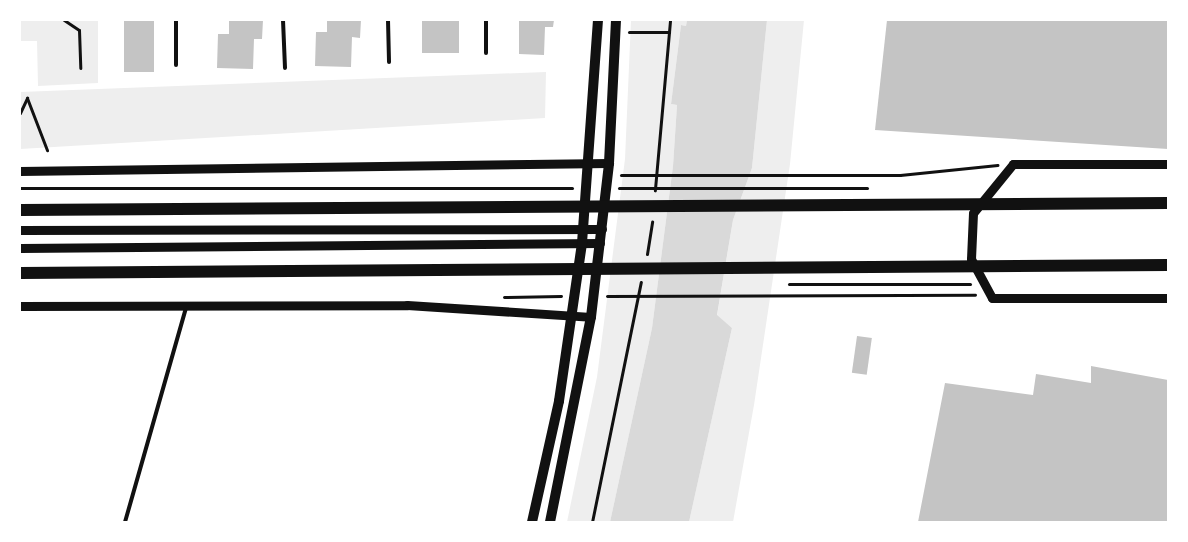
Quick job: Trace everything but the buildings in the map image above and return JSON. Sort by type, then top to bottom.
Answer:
[{"type":"main road","points":[[532,522],[571,317],[584,229],[590,163],[598,20]]},
{"type":"main road","points":[[550,522],[591,317],[609,163],[616,20]]},
{"type":"main road","points":[[20,210],[1168,203]]},
{"type":"main road","points":[[20,273],[1168,265]]},
{"type":"street","points":[[20,171],[426,168],[609,163]]},
{"type":"street","points":[[1168,164],[1012,164],[973,214],[971,259],[992,298],[1168,298]]},
{"type":"street","points":[[20,230],[602,229]]},
{"type":"street","points":[[20,248],[600,243]]},
{"type":"street","points":[[20,306],[187,304],[407,305],[591,317]]},
{"type":"lane","points":[[176,20],[176,65]]},
{"type":"lane","points":[[283,20],[285,68]]},
{"type":"lane","points":[[388,20],[389,62]]},
{"type":"lane","points":[[486,20],[486,53]]},
{"type":"lane","points":[[125,522],[187,304]]},
{"type":"path","points":[[64,20],[79,30],[80,68]]},
{"type":"path","points":[[669,32],[670,20]]},
{"type":"path","points":[[20,114],[27,98],[47,150]]},
{"type":"path","points":[[613,174],[900,175],[1012,164]]},
{"type":"path","points":[[20,188],[579,188]]},
{"type":"path","points":[[608,188],[874,188]]},
{"type":"path","points":[[600,296],[956,293]]},
{"type":"path","points":[[501,297],[570,296]]},
{"type":"shaded area","points":[[20,20],[98,20],[98,83],[38,86],[37,41],[20,41]]},
{"type":"shaded area","points":[[631,20],[687,20],[686,26],[681,25],[671,104],[677,105],[673,166],[652,328],[610,522],[567,522],[597,377],[625,159]]},
{"type":"shaded area","points":[[687,20],[767,20],[752,168],[733,220],[717,315],[732,328],[689,522],[610,522],[652,328],[673,166],[677,105],[671,104],[681,25],[686,26]]},
{"type":"shaded area","points":[[767,20],[804,20],[790,164],[754,405],[733,522],[689,522],[732,328],[717,316],[733,220],[752,168]]},
{"type":"shaded area","points":[[546,72],[545,118],[20,149],[20,92]]}]
